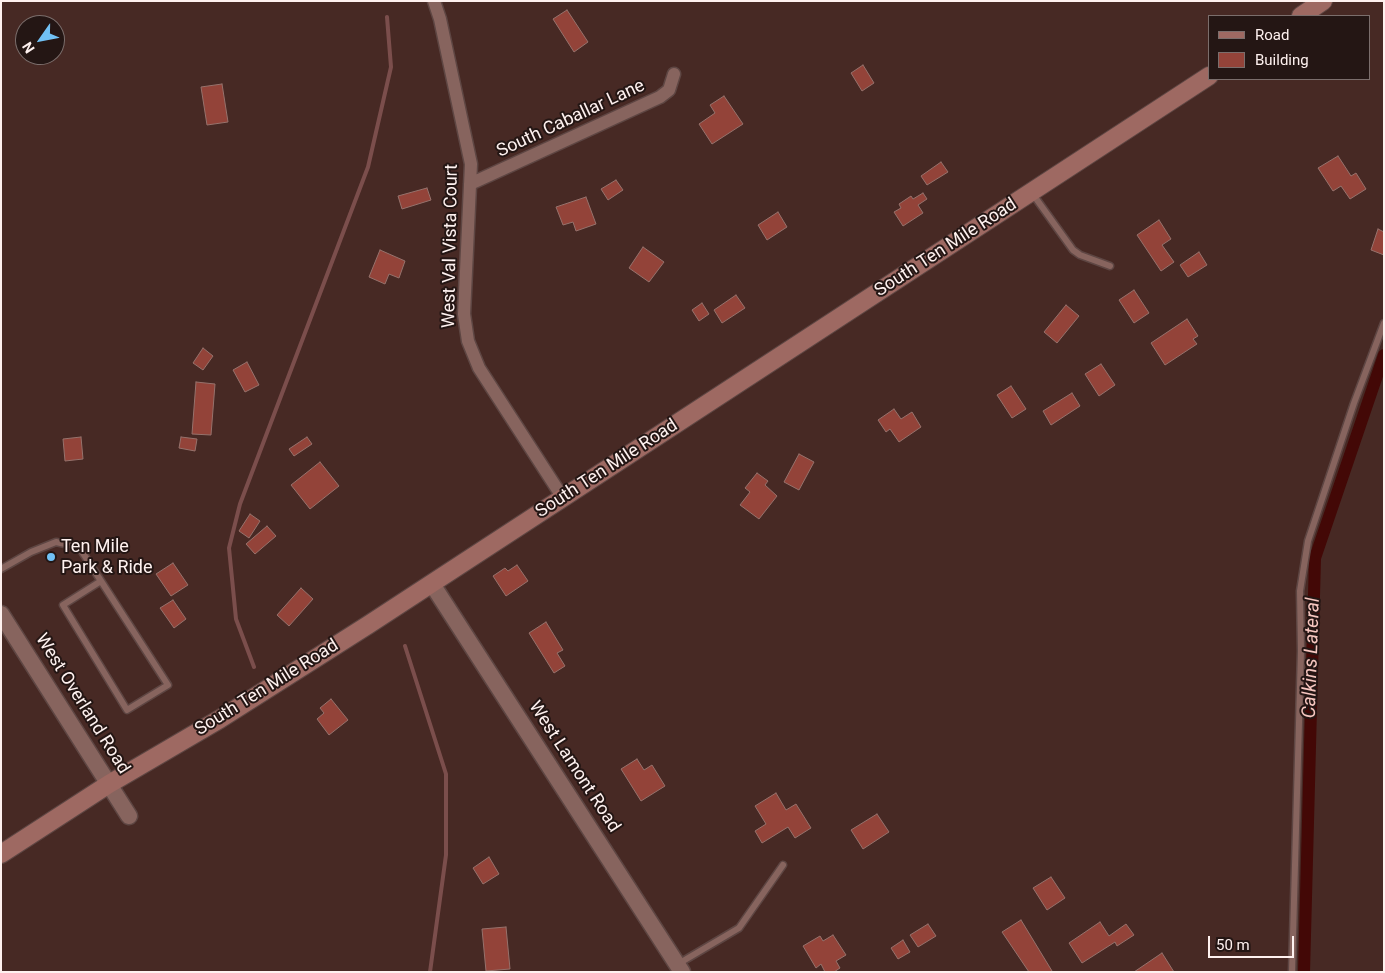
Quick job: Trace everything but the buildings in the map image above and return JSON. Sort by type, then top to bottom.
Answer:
[{"type":"main road","points":[[1302,15],[1324,1]]},
{"type":"main road","name":"South Ten Mile Road","points":[[1,854],[109,784],[256,696],[432,584],[1208,77]]},
{"type":"street","name":"West Val Vista Court","points":[[434,1],[440,19],[468,150],[470,184],[464,314],[468,341],[479,368],[563,498]]},
{"type":"street","name":"South Caballar Lane","points":[[470,184],[660,98],[668,90],[674,74]]},
{"type":"street","name":"West Lamont Road","points":[[432,584],[680,968]]},
{"type":"street","name":"West Overland Road","points":[[1,614],[129,816]]},
{"type":"lane","points":[[1031,192],[1073,250],[1110,266]]},
{"type":"lane","points":[[1292,972],[1301,651],[1300,591],[1308,542],[1354,403],[1384,323]]},
{"type":"lane","points":[[1,569],[31,552],[56,542],[79,547],[101,581],[168,685],[127,710],[63,605],[101,581]]},
{"type":"lane","points":[[680,968],[739,928],[783,865]]},
{"type":"waterway","points":[[254,667],[236,619],[229,548],[240,504],[368,167],[391,67],[387,17]]},
{"type":"waterway","name":"Calkins Lateral","points":[[1304,972],[1315,558],[1384,355]]},
{"type":"waterway","points":[[405,646],[446,774],[446,855],[430,972]]},
{"type":"place","name":"Ten Mile Park & Ride","points":[[51,557]]}]
